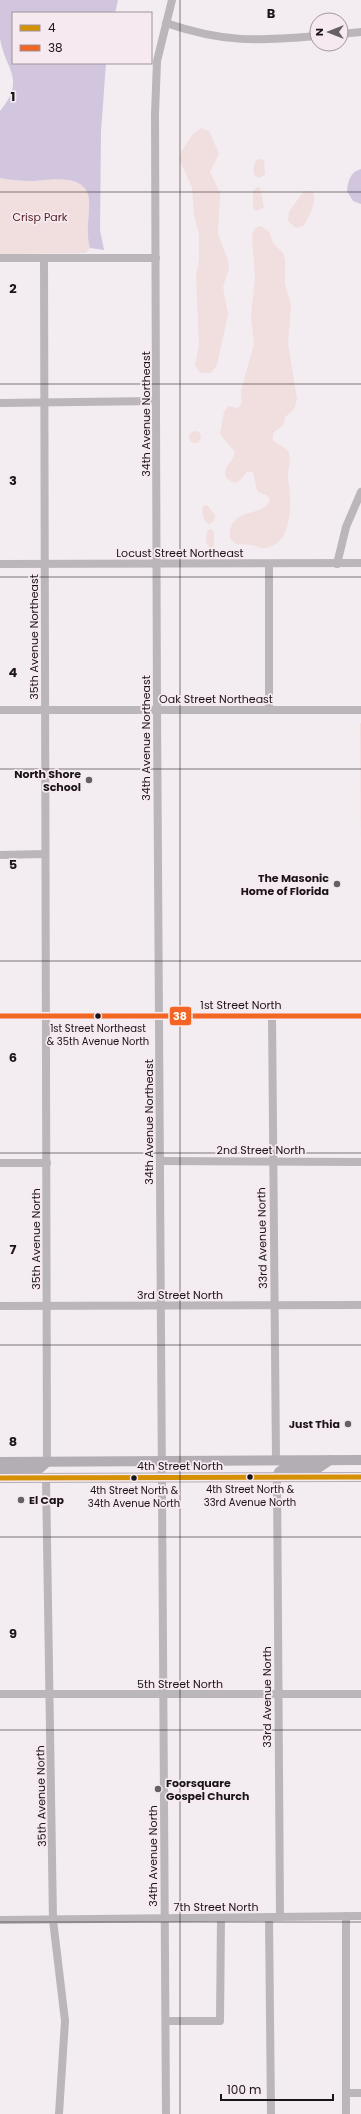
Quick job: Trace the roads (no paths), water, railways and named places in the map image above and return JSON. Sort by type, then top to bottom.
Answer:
[{"type":"main road","points":[[276,1477],[283,1469],[318,1468],[330,1460]]},
{"type":"main road","name":"4th Street North","points":[[0,1462],[361,1460]]},
{"type":"main road","points":[[0,1469],[39,1469],[47,1462]]},
{"type":"main road","name":"4th Street North","points":[[0,1478],[361,1477]]},
{"type":"street","name":"34th Avenue Northeast","points":[[162,1478],[157,710],[157,62],[172,0]]},
{"type":"street","points":[[166,23],[194,32],[239,40],[267,40],[309,37]]},
{"type":"street","points":[[349,33],[361,32]]},
{"type":"street","points":[[0,258],[156,258]]},
{"type":"street","name":"35th Avenue Northeast","points":[[44,258],[46,1017]]},
{"type":"street","points":[[0,402],[44,403],[156,401]]},
{"type":"street","points":[[337,564],[346,527],[361,492]]},
{"type":"street","name":"Locust Street Northeast","points":[[0,564],[361,563]]},
{"type":"street","points":[[269,564],[270,709]]},
{"type":"street","name":"Oak Street Northeast","points":[[0,710],[361,710]]},
{"type":"street","points":[[0,855],[45,854]]},
{"type":"street","name":"1st Street North","points":[[0,1016],[361,1016]]},
{"type":"street","name":"33rd Avenue North","points":[[272,1016],[272,1161],[276,1460]]},
{"type":"street","name":"35th Avenue North","points":[[46,1017],[47,1462]]},
{"type":"street","name":"2nd Street North","points":[[160,1161],[361,1162]]},
{"type":"street","points":[[0,1164],[47,1164]]},
{"type":"street","name":"3rd Street North","points":[[0,1306],[361,1305]]},
{"type":"street","name":"35th Avenue North","points":[[46,1477],[53,1920],[65,2021],[59,2114]]},
{"type":"street","name":"33rd Avenue North","points":[[276,1477],[280,1917]]},
{"type":"street","name":"34th Avenue North","points":[[162,1478],[166,2114]]},
{"type":"street","name":"5th Street North","points":[[0,1694],[361,1694]]},
{"type":"street","points":[[346,1916],[346,2114]]},
{"type":"street","name":"7th Street North","points":[[0,1920],[361,1916]]},
{"type":"street","points":[[269,1917],[271,2114]]},
{"type":"street","points":[[166,2021],[220,2021],[221,1918]]},
{"type":"street","points":[[346,2094],[361,2093]]},
{"type":"place","name":"North Shore School","points":[[89,780]]},
{"type":"place","name":"The Masonic Home of Florida","points":[[337,884]]},
{"type":"place","name":"1st Street Northeast & 35th Avenue North","points":[[98,1016]]},
{"type":"place","name":"Just Thia","points":[[348,1424]]},
{"type":"place","name":"4th Street North & 33rd Avenue North","points":[[250,1477]]},
{"type":"place","name":"4th Street North & 34th Avenue North","points":[[134,1478]]},
{"type":"place","name":"El Cap","points":[[21,1500]]},
{"type":"place","name":"Foorsquare Gospel Church","points":[[158,1789]]},
{"type":"park label","name":"Crisp Park","points":[[40,217]]}]
